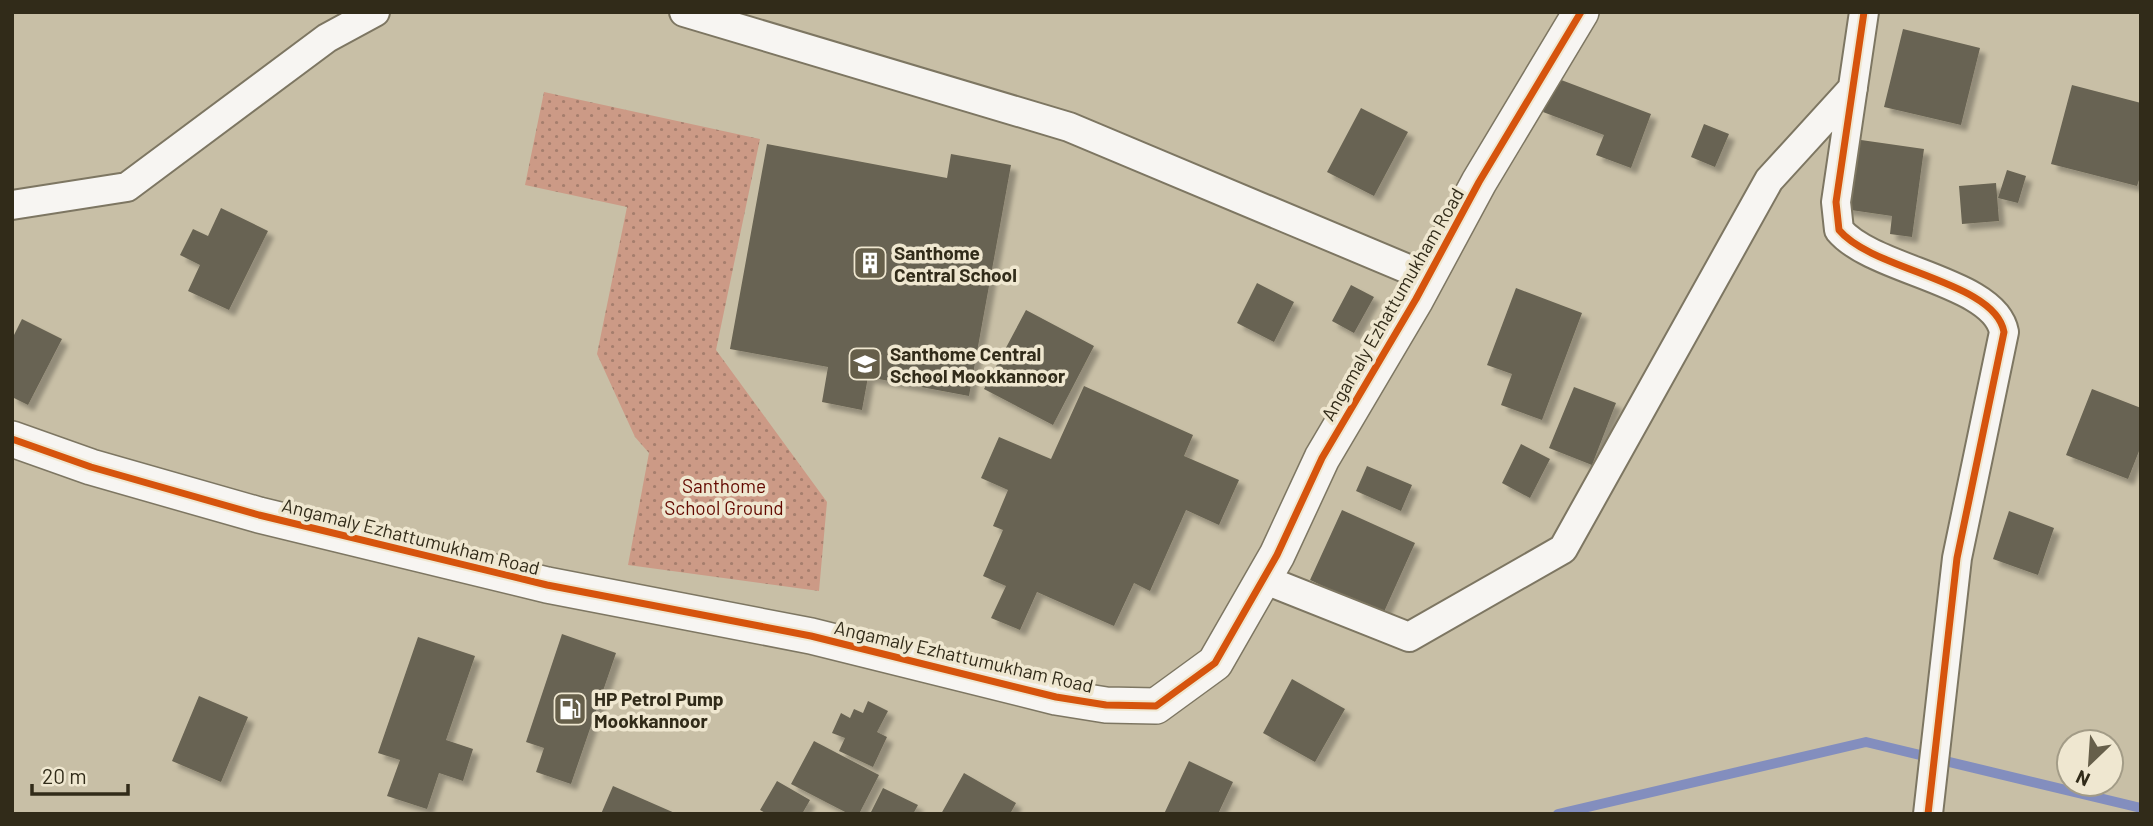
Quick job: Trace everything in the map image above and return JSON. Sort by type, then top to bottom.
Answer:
[{"type":"street","points":[[12,205],[127,187],[327,38],[375,12]]},
{"type":"street","points":[[684,12],[1069,127],[1427,277]]},
{"type":"street","name":"Angamaly Ezhattumukham Road","points":[[12,439],[92,467],[358,540],[560,588],[811,636],[1056,697],[1105,705],[1156,706],[1215,663],[1263,579],[1322,458],[1479,182],[1581,12]]},
{"type":"street","points":[[1864,12],[1836,202],[1839,230],[1862,248],[1983,301],[2002,319],[2004,332],[1957,558],[1928,814]]},
{"type":"street","points":[[1263,579],[1409,637],[1563,549],[1769,180],[1853,88]]},
{"type":"green space","name":"Santhome School Ground","points":[[544,92],[760,139],[716,350],[827,502],[819,591],[628,565],[649,453],[635,437],[597,354],[627,207],[525,185]]},
{"type":"building","points":[[1903,29],[1980,48],[1961,125],[1884,107]]},
{"type":"building","points":[[1556,78],[1651,114],[1631,168],[1596,155],[1604,135],[1543,112]]},
{"type":"building","points":[[2072,85],[2141,103],[2141,174],[2137,186],[2051,164]]},
{"type":"building","points":[[1361,108],[1408,132],[1374,196],[1327,172]]},
{"type":"building","points":[[1704,124],[1729,134],[1715,167],[1691,157]]},
{"type":"building","points":[[1854,139],[1924,149],[1912,237],[1890,234],[1892,216],[1844,209]]},
{"type":"building","name":"Santhome Central School","points":[[767,144],[947,178],[951,154],[1011,165],[969,396],[868,377],[862,410],[822,402],[828,367],[730,349]]},
{"type":"building","points":[[2007,170],[2026,176],[2018,203],[1998,198]]},
{"type":"building","points":[[1996,183],[1999,221],[1962,224],[1959,186]]},
{"type":"building","points":[[221,208],[268,231],[229,310],[188,291],[200,265],[180,255],[193,229],[208,236]]},
{"type":"building","points":[[1257,283],[1294,302],[1274,342],[1237,323]]},
{"type":"building","points":[[1351,285],[1374,297],[1354,333],[1332,321]]},
{"type":"building","points":[[1516,288],[1582,313],[1542,420],[1501,405],[1512,374],[1487,365]]},
{"type":"building","points":[[1026,310],[1094,346],[1053,425],[984,389]]},
{"type":"building","points":[[22,319],[62,339],[28,405],[12,397],[12,339]]},
{"type":"building","points":[[1084,386],[1193,435],[1184,456],[1239,480],[1219,525],[1186,510],[1150,591],[1134,583],[1114,626],[1037,592],[1020,630],[991,618],[1006,586],[983,576],[1003,530],[993,526],[1008,490],[981,478],[999,437],[1051,459]]},
{"type":"building","points":[[1574,387],[1616,403],[1592,465],[1549,448]]},
{"type":"building","points":[[2092,389],[2141,408],[2141,446],[2128,479],[2066,455]]},
{"type":"building","points":[[1521,444],[1550,459],[1530,498],[1502,483]]},
{"type":"building","points":[[1367,466],[1412,485],[1401,511],[1356,491]]},
{"type":"building","points":[[1342,510],[1415,543],[1383,614],[1310,580]]},
{"type":"building","points":[[2009,511],[2054,528],[2038,575],[1993,559]]},
{"type":"building","points":[[562,634],[616,653],[571,784],[536,772],[544,748],[526,742]]},
{"type":"building","points":[[418,637],[475,656],[446,740],[473,749],[463,781],[439,773],[427,809],[387,796],[400,760],[378,753]]},
{"type":"building","points":[[1292,679],[1345,709],[1315,762],[1263,733]]},
{"type":"building","points":[[199,696],[248,717],[221,782],[172,761]]},
{"type":"building","points":[[868,701],[888,711],[877,732],[887,737],[873,767],[839,751],[845,738],[832,733],[841,713],[850,718],[854,709],[863,713]]},
{"type":"building","points":[[814,741],[879,775],[859,814],[849,814],[791,784]]},
{"type":"building","points":[[1189,761],[1233,782],[1218,814],[1164,814]]},
{"type":"building","points":[[964,773],[1016,803],[1010,814],[941,814]]},
{"type":"building","points":[[777,781],[810,800],[802,814],[767,814],[760,810]]},
{"type":"building","points":[[613,786],[677,814],[601,814]]},
{"type":"building","points":[[883,788],[918,805],[913,814],[870,814]]},
{"type":"waterway","points":[[1558,814],[1866,742],[2141,808]]},
{"type":"cycle path","points":[[12,439],[91,467],[259,515],[547,585],[811,636],[1056,697],[1106,705],[1156,706],[1215,663],[1277,555],[1322,458],[1416,299],[1479,182],[1581,12]]},
{"type":"cycle path","points":[[1864,12],[1836,202],[1839,230],[1855,244],[1878,256],[1957,288],[1979,300],[1996,315],[2004,332],[1957,558],[1928,814]]},
{"type":"place","name":"Santhome Central School","points":[[870,263]]},
{"type":"place","name":"Santhome Central School Mookkannoor","points":[[865,364]]},
{"type":"place","name":"HP Petrol Pump Mookkannoor","points":[[570,709]]}]
